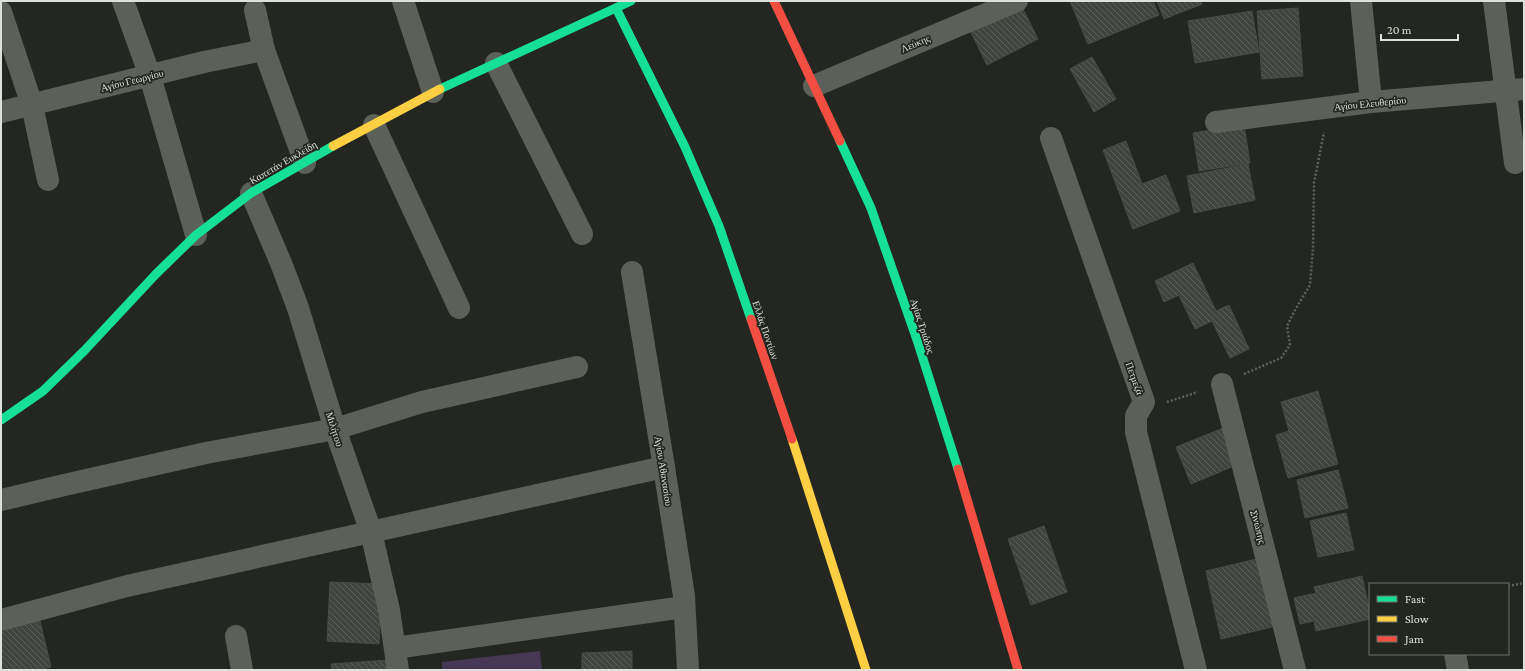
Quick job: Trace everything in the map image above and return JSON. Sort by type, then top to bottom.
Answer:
[{"type":"street","points":[[123,1],[150,76],[196,235]]},
{"type":"street","points":[[402,1],[433,92]]},
{"type":"street","name":"Καπετάν Ευκλείδη","points":[[1,420],[43,392],[84,351],[156,274],[196,235],[251,193],[306,163],[323,151],[433,92],[631,1]]},
{"type":"street","name":"Αγίας Τριάδος","points":[[774,1],[872,208],[943,422],[1018,670]]},
{"type":"street","name":"Λεύκης","points":[[814,86],[1017,1]]},
{"type":"street","points":[[1361,1],[1371,102]]},
{"type":"street","points":[[1494,1],[1515,90],[1515,163]]},
{"type":"street","name":"Ελλάς Ποντίων","points":[[616,8],[685,147],[719,226],[798,458],[866,670]]},
{"type":"street","points":[[255,10],[264,50],[306,163]]},
{"type":"street","points":[[1,12],[32,105],[48,180]]},
{"type":"street","name":"Αγίου Γεωργίου","points":[[1,112],[204,62],[264,50]]},
{"type":"street","points":[[496,63],[582,234]]},
{"type":"street","name":"Αγίου Ελευθερίου","points":[[1216,122],[1371,102],[1515,90]]},
{"type":"street","points":[[374,125],[459,308]]},
{"type":"street","name":"Πετμεζά","points":[[1051,138],[1144,402],[1136,416],[1136,432],[1196,670]]},
{"type":"street","name":"Μιλήτου","points":[[251,193],[281,263],[298,308],[335,428],[371,532],[389,610],[398,670]]},
{"type":"street","name":"Αγίου Αθανασίου","points":[[632,272],[664,467],[684,607],[688,670]]},
{"type":"street","points":[[1,500],[206,454],[335,428],[422,402],[577,367]]},
{"type":"street","name":"Σινώπης","points":[[1222,384],[1295,670]]},
{"type":"street","points":[[1,620],[127,586],[664,467]]},
{"type":"street","points":[[394,648],[684,607]]},
{"type":"street","points":[[236,636],[242,670]]},
{"type":"street","points":[[1455,655],[1458,670]]},
{"type":"path","points":[[1140,407],[1173,401],[1222,384],[1281,358],[1290,345],[1287,326],[1310,285],[1313,248],[1314,183],[1329,108]]},
{"type":"path","points":[[1509,586],[1524,583]]},
{"type":"shaded area","points":[[540,651],[542,670],[442,670],[442,662]]},
{"type":"building","points":[[1019,1],[1038,39],[987,65],[968,26]]},
{"type":"building","points":[[1070,1],[1153,1],[1159,15],[1088,44]]},
{"type":"building","points":[[1157,1],[1201,1],[1202,4],[1164,19]]},
{"type":"building","points":[[1298,8],[1303,76],[1262,79],[1257,11]]},
{"type":"building","points":[[1252,11],[1259,52],[1195,63],[1188,21]]},
{"type":"building","points":[[1092,57],[1116,99],[1094,112],[1070,69]]},
{"type":"building","points":[[1244,125],[1250,163],[1199,171],[1193,133]]},
{"type":"building","points":[[1126,141],[1142,184],[1166,175],[1180,211],[1133,229],[1103,150]]},
{"type":"building","points":[[1248,164],[1255,200],[1194,213],[1187,176]]},
{"type":"building","points":[[1193,263],[1216,311],[1229,305],[1249,349],[1230,358],[1212,321],[1195,329],[1179,295],[1164,302],[1155,281]]},
{"type":"building","points":[[1318,391],[1338,464],[1288,478],[1276,435],[1289,431],[1281,402]]},
{"type":"building","points":[[1226,427],[1241,463],[1191,484],[1176,447]]},
{"type":"building","points":[[1338,470],[1348,508],[1305,518],[1297,480]]},
{"type":"building","points":[[1346,513],[1354,550],[1318,557],[1310,521]]},
{"type":"building","points":[[1044,526],[1067,592],[1031,605],[1008,539]]},
{"type":"building","points":[[1265,557],[1281,625],[1221,639],[1206,571]]},
{"type":"building","points":[[1362,576],[1369,608],[1369,619],[1316,631],[1314,621],[1300,624],[1294,598],[1316,593],[1314,587]]},
{"type":"building","points":[[330,582],[382,584],[379,644],[327,641]]},
{"type":"building","points":[[40,621],[51,667],[38,670],[1,670],[1,630]]},
{"type":"building","points":[[632,651],[632,670],[582,670],[582,653]]},
{"type":"building","points":[[388,660],[388,670],[332,670],[331,664]]},
{"type":"traffic: fast","points":[[440,89],[631,1]]},
{"type":"traffic: fast","points":[[616,8],[685,147],[719,226],[751,319]]},
{"type":"traffic: fast","points":[[840,141],[871,208],[917,340],[958,469]]},
{"type":"traffic: fast","points":[[1,420],[43,391],[84,351],[156,274],[196,235],[251,193],[333,146]]},
{"type":"traffic: slow","points":[[333,146],[440,89]]},
{"type":"traffic: slow","points":[[792,439],[866,670]]},
{"type":"traffic: jam","points":[[774,1],[840,141]]},
{"type":"traffic: jam","points":[[751,319],[792,439]]},
{"type":"traffic: jam","points":[[958,469],[1018,670]]}]
